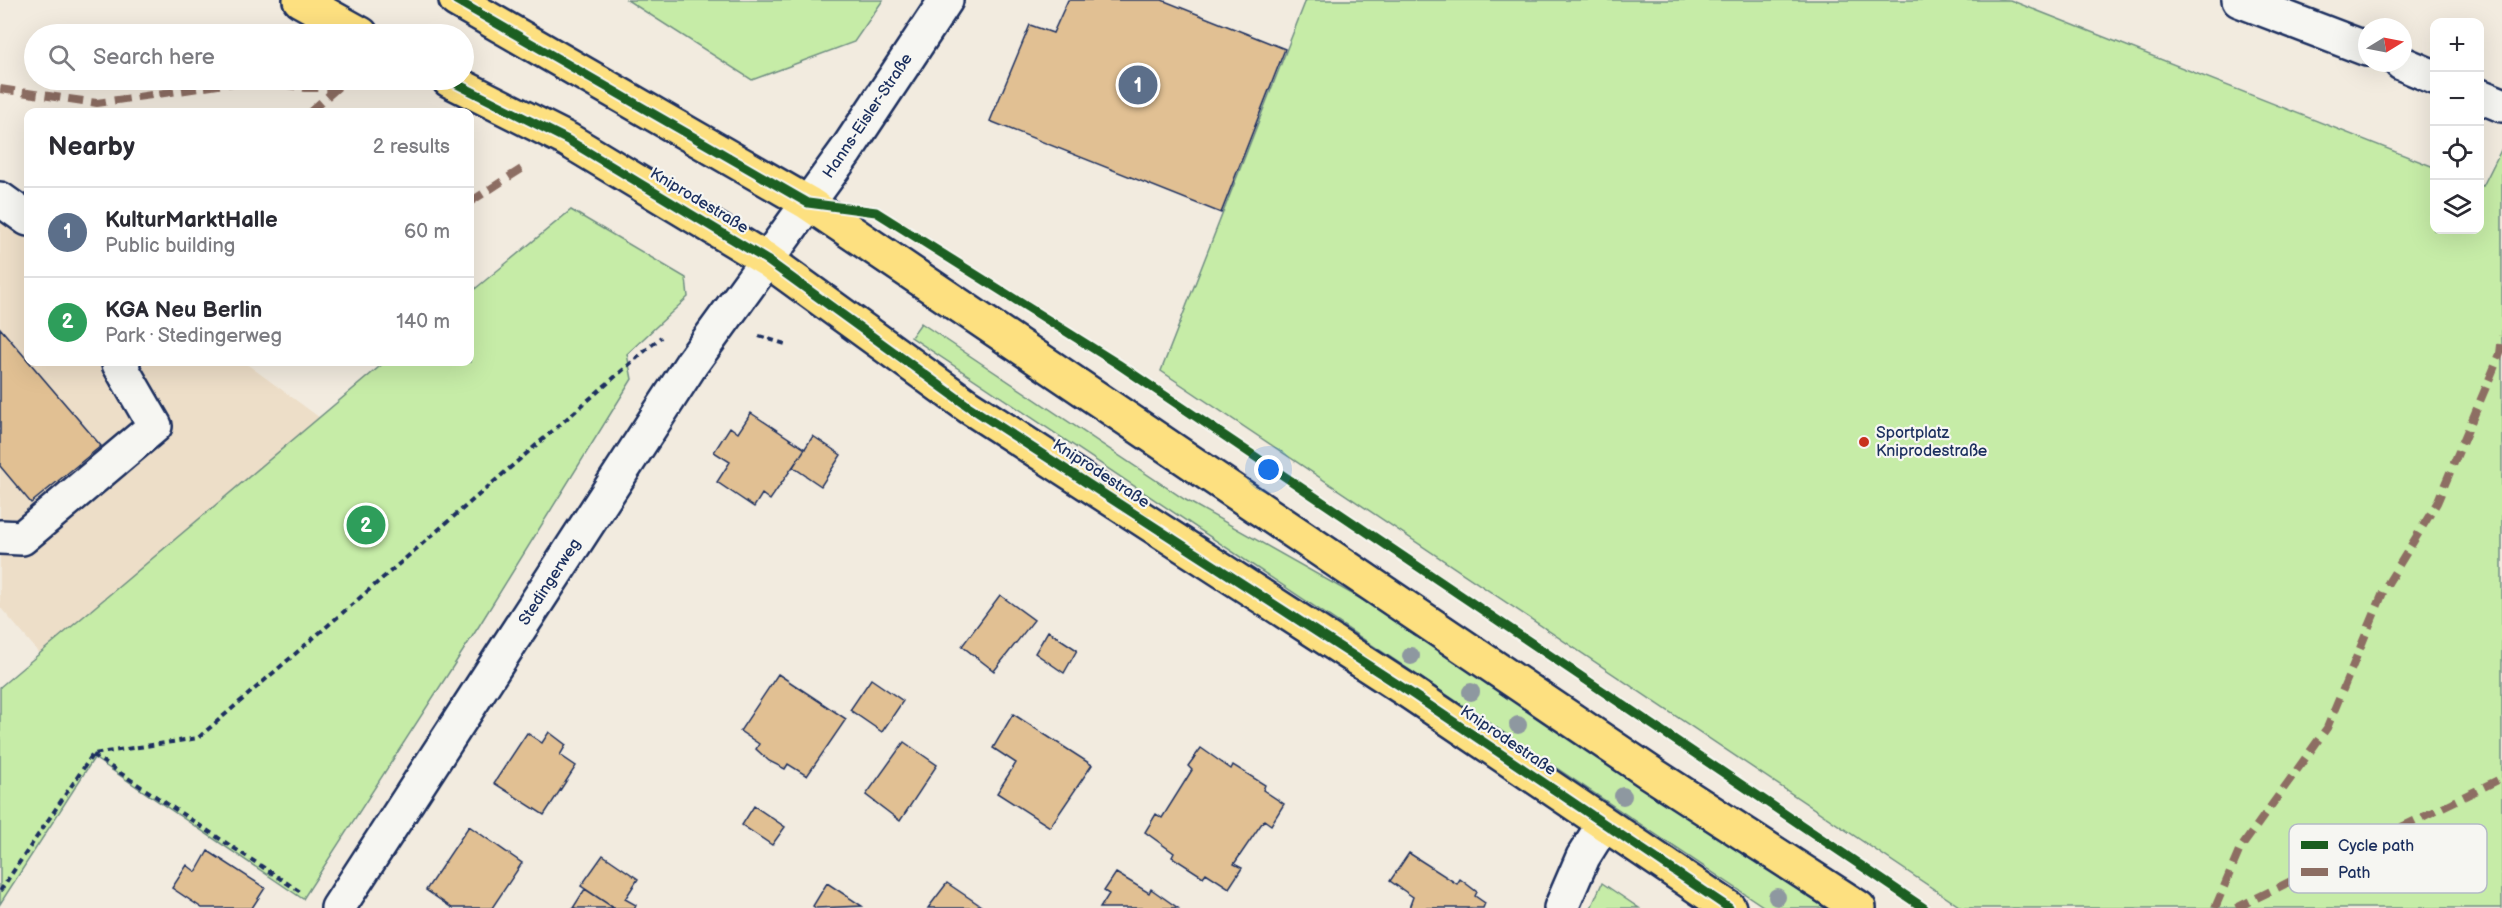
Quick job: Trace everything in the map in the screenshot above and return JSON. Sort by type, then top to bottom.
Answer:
[{"type":"main road","points":[[300,0],[343,24]]},
{"type":"main road","points":[[456,0],[808,203],[1649,772],[1859,908]]},
{"type":"main road","name":"Kniprodestraße","points":[[469,90],[568,140],[767,260],[968,406],[1401,687],[1729,908]]},
{"type":"street","name":"Hanns-Eisler-Straße","points":[[767,260],[946,0]]},
{"type":"street","points":[[2239,0],[2358,46]]},
{"type":"street","points":[[2412,68],[2430,75]]},
{"type":"street","points":[[2484,98],[2502,105]]},
{"type":"street","points":[[0,199],[24,216]]},
{"type":"street","name":"Stedingerweg","points":[[339,908],[692,363],[767,260]]},
{"type":"street","points":[[0,537],[22,538],[155,426],[120,366]]},
{"type":"street","points":[[1561,908],[1583,857],[1603,825]]},
{"type":"path","points":[[0,891],[93,754],[198,738],[663,335]]},
{"type":"path","points":[[93,754],[303,893]]},
{"type":"shaded area","points":[[0,186],[24,203],[24,366],[249,366],[342,434],[61,678],[0,607]]},
{"type":"green space","points":[[627,0],[883,0],[854,42],[752,80]]},
{"type":"green space","name":"Sportplatz Kniprodestraße","points":[[1306,0],[2010,0],[2430,165],[2430,234],[2484,234],[2484,184],[2502,148],[2502,908],[1962,908],[1161,371]]},
{"type":"green space","points":[[571,210],[686,278],[688,297],[627,354],[632,379],[479,626],[303,899],[94,758],[0,904],[0,687],[380,366],[474,366],[474,290]]},
{"type":"green space","points":[[921,323],[1184,499],[1377,608],[1825,908],[1766,908],[911,337]]},
{"type":"green space","points":[[1602,883],[1639,908],[1591,908]]},
{"type":"building","points":[[1068,0],[1162,0],[1285,49],[1221,213],[990,121],[1030,25],[1053,33]]},
{"type":"building","points":[[0,328],[24,356],[24,366],[33,366],[101,446],[31,503],[0,466]]},
{"type":"building","points":[[751,413],[805,449],[770,500],[762,494],[754,507],[717,482],[730,462],[714,452],[730,427],[738,433]]},
{"type":"building","points":[[813,436],[841,455],[821,486],[793,467]]},
{"type":"building","points":[[1000,595],[1034,620],[994,671],[962,646]]},
{"type":"building","points":[[1048,631],[1077,650],[1064,673],[1035,653]]},
{"type":"building","points":[[778,674],[846,719],[807,776],[788,764],[785,769],[769,761],[756,749],[759,744],[740,731]]},
{"type":"building","points":[[871,679],[903,701],[882,732],[850,710]]},
{"type":"building","points":[[1013,714],[1092,765],[1050,827],[997,793],[1016,763],[993,748]]},
{"type":"building","points":[[549,732],[566,745],[560,755],[576,766],[544,815],[494,783],[527,733],[542,743]]},
{"type":"building","points":[[904,742],[937,765],[900,821],[866,795]]},
{"type":"building","points":[[1201,748],[1231,769],[1233,765],[1265,785],[1263,790],[1284,804],[1271,825],[1264,820],[1234,864],[1242,868],[1229,888],[1206,873],[1203,877],[1172,857],[1174,853],[1145,832],[1156,814],[1162,818],[1192,770],[1188,766]]},
{"type":"building","points":[[754,806],[785,827],[772,845],[742,825]]},
{"type":"building","points":[[469,826],[522,863],[492,908],[452,908],[426,890]]},
{"type":"building","points":[[208,851],[265,888],[252,908],[202,908],[172,888],[187,865],[196,872]]},
{"type":"building","points":[[1409,853],[1457,884],[1460,879],[1477,892],[1475,896],[1485,903],[1483,908],[1409,908],[1413,897],[1390,881]]},
{"type":"building","points":[[603,855],[638,879],[625,899],[636,905],[635,908],[614,908],[581,886]]},
{"type":"building","points":[[1116,873],[1149,893],[1151,889],[1178,908],[1100,908],[1109,894],[1104,891]]},
{"type":"building","points":[[827,883],[862,906],[816,908],[813,906]]},
{"type":"building","points":[[947,883],[984,908],[928,908]]},
{"type":"building","points":[[585,889],[614,908],[573,908]]},
{"type":"marked path","points":[[0,89],[97,103],[185,90]]},
{"type":"marked path","points":[[314,108],[335,90]]},
{"type":"marked path","points":[[474,199],[523,168]]},
{"type":"marked path","points":[[2215,908],[2240,849],[2327,728],[2385,588],[2437,503],[2500,354],[2502,336]]},
{"type":"marked path","points":[[2408,824],[2502,778]]},
{"type":"marked path","points":[[2236,908],[2289,882]]},
{"type":"cycle path","points":[[456,0],[808,203],[876,212],[1118,364],[1924,908]]},
{"type":"cycle path","points":[[469,90],[568,140],[767,260],[968,406],[1411,693],[1729,908]]},
{"type":"place","name":"KulturMarktHalle","points":[[1138,85]]},
{"type":"place","name":"Sportplatz Kniprodestraße","points":[[1864,442]]},
{"type":"place","name":"KGA Neu Berlin","points":[[366,525]]}]
